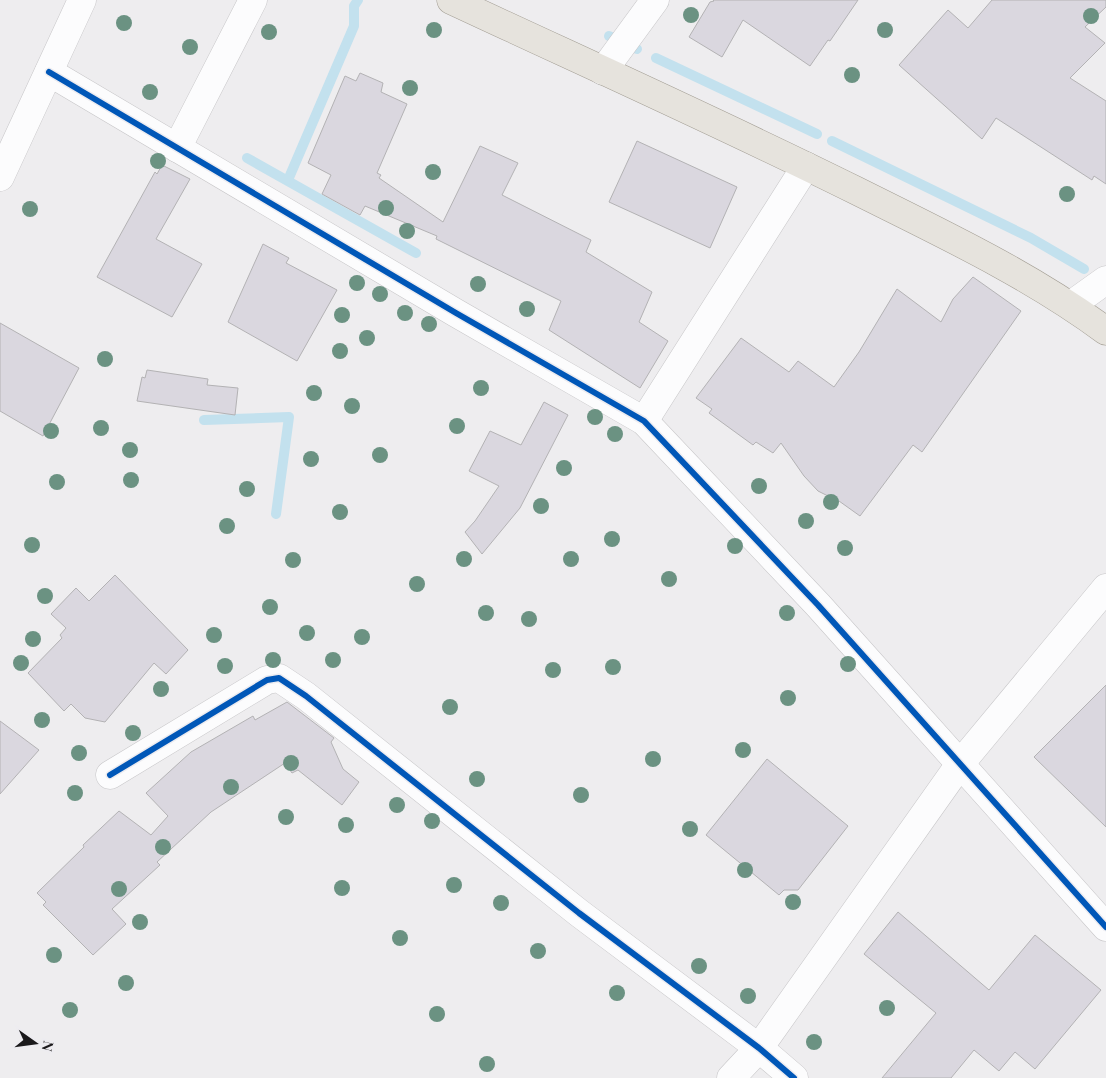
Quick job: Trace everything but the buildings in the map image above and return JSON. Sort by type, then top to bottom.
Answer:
[{"type":"main road","points":[[451,0],[806,166],[951,238],[1071,305],[1106,331]]},
{"type":"street","points":[[0,177],[82,0]]},
{"type":"street","points":[[176,148],[252,0]]},
{"type":"street","points":[[603,71],[655,0]]},
{"type":"street","points":[[49,72],[644,421],[818,605],[1106,927]]},
{"type":"street","points":[[644,421],[806,166]]},
{"type":"street","points":[[1071,305],[1106,280]]},
{"type":"street","points":[[731,1078],[759,1048],[960,764],[1106,588]]},
{"type":"street","points":[[110,775],[267,680],[279,678],[314,702],[580,913],[759,1048],[794,1078]]},
{"type":"waterway","points":[[288,180],[354,26],[354,6],[358,0]]},
{"type":"waterway","points":[[609,36],[637,49]]},
{"type":"waterway","points":[[656,58],[817,134]]},
{"type":"waterway","points":[[832,141],[1031,238],[1084,269]]},
{"type":"waterway","points":[[247,158],[416,253]]},
{"type":"waterway","points":[[204,420],[289,417],[276,514]]},
{"type":"cycle path","points":[[49,72],[456,313],[644,421],[818,605],[1106,927]]},
{"type":"cycle path","points":[[110,775],[267,680],[279,678],[306,696],[579,913],[759,1048],[794,1078]]}]
